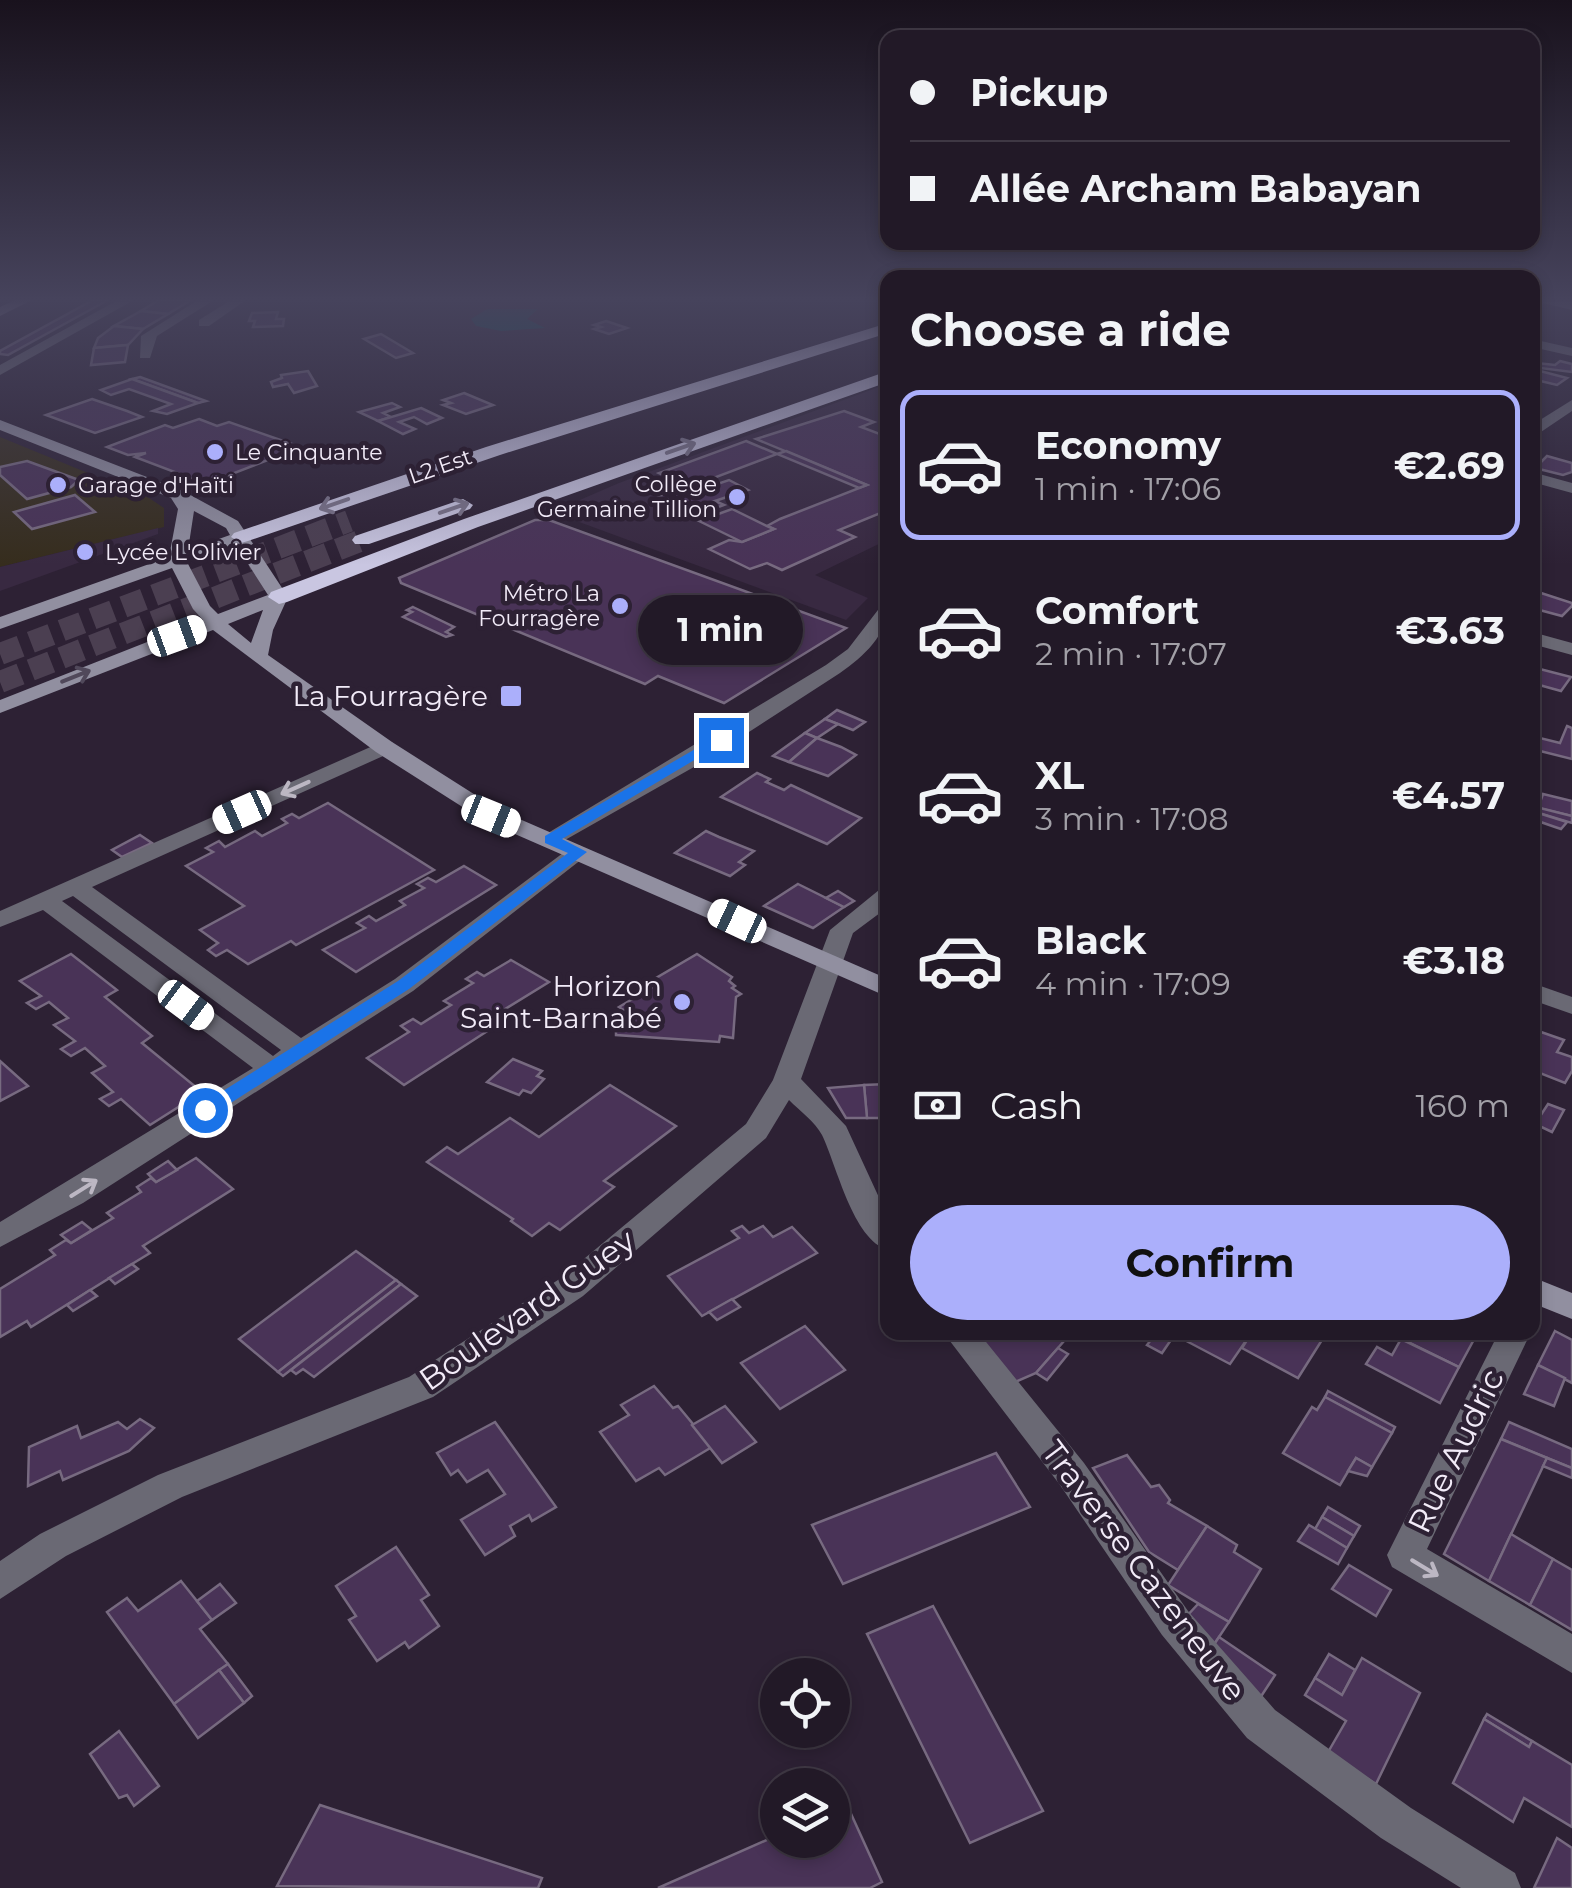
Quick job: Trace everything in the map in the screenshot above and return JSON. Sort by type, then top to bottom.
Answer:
[{"type":"highway","points":[[241,537],[695,388]]},
{"type":"highway","name":"L2 Est","points":[[349,521],[747,388]]},
{"type":"highway","name":"L2 Est","points":[[362,540],[806,388]]},
{"type":"highway","points":[[280,597],[471,522],[853,388]]},
{"type":"street","points":[[1540,409],[1567,412]]},
{"type":"street","points":[[1540,428],[1567,412]]},
{"type":"street","points":[[0,425],[178,495],[232,525],[280,597]]},
{"type":"street","points":[[1540,480],[1572,488]]},
{"type":"street","points":[[178,495],[186,508],[177,560],[202,609],[214,623],[384,747],[491,816],[880,986]]},
{"type":"street","points":[[0,623],[241,537]]},
{"type":"street","points":[[0,706],[280,597]]},
{"type":"street","points":[[258,656],[263,630],[280,597]]},
{"type":"street","points":[[550,840],[693,758],[834,669],[855,653],[880,620]]},
{"type":"street","points":[[1540,640],[1572,650]]},
{"type":"street","points":[[0,920],[384,747]]},
{"type":"street","points":[[0,1236],[74,1195],[404,985],[579,852]]},
{"type":"street","points":[[74,886],[300,1051]]},
{"type":"street","points":[[45,900],[271,1068]]},
{"type":"street","name":"Boulevard Guey","points":[[0,1582],[54,1545],[170,1486],[421,1387],[572,1287],[756,1131],[787,1081],[842,930],[880,901]]},
{"type":"street","points":[[1540,994],[1572,1006]]},
{"type":"street","points":[[787,1081],[832,1126],[872,1219],[880,1229]]},
{"type":"street","points":[[1540,1294],[1572,1307]]},
{"type":"street","name":"Traverse Cazeneuve","points":[[965,1340],[1072,1474],[1175,1623],[1261,1724],[1396,1823],[1500,1888]]},
{"type":"street","name":"Rue Audric","points":[[1511,1340],[1404,1556],[1572,1655]]},
{"type":"shaded area","name":"Collège Germaine Tillion","points":[[880,388],[880,543],[815,575],[868,598],[846,620],[552,512],[619,483]]},
{"type":"shaded area","points":[[0,437],[149,498],[164,508],[164,527],[0,567]]},
{"type":"shaded area","name":"Lycée L'Olivier","points":[[158,528],[158,534],[0,591],[0,567]]},
{"type":"building","points":[[106,388],[157,388],[198,403],[167,414],[153,411],[171,404],[129,389],[111,395],[101,390]]},
{"type":"building","points":[[157,388],[171,388],[206,401],[198,403]]},
{"type":"building","points":[[464,393],[493,405],[466,414],[443,405],[451,403],[443,400]]},
{"type":"building","points":[[92,399],[142,417],[95,433],[46,415]]},
{"type":"building","points":[[392,403],[400,407],[383,413],[391,417],[378,421],[359,412]]},
{"type":"building","points":[[421,408],[442,418],[427,424],[414,417],[399,422],[415,429],[403,434],[378,421]]},
{"type":"building","points":[[844,411],[874,422],[861,427],[880,434],[880,513],[839,530],[855,537],[782,570],[767,563],[750,569],[709,549],[729,540],[742,542],[774,529],[767,526],[780,519],[867,485],[756,439]]},
{"type":"building","name":"Le Cinquante","points":[[199,419],[217,426],[229,422],[289,443],[279,446],[291,451],[206,484],[135,457],[146,453],[128,455],[107,447],[165,425],[173,428]]},
{"type":"building","points":[[746,441],[777,454],[690,487],[659,473]]},
{"type":"building","points":[[786,451],[867,485],[859,488],[777,454]]},
{"type":"building","points":[[1547,456],[1572,463],[1572,472],[1563,475],[1540,469]]},
{"type":"building","points":[[27,461],[79,480],[71,487],[27,499],[0,475],[0,467]]},
{"type":"building","points":[[729,480],[748,490],[715,501],[724,505],[697,515],[659,496],[676,489],[688,494]]},
{"type":"building","points":[[75,495],[95,512],[32,529],[14,512]]},
{"type":"building","points":[[732,509],[774,529],[742,542],[699,521]]},
{"type":"building","name":"Métro La Fourragère","points":[[535,520],[549,520],[846,628],[724,703],[658,676],[645,684],[401,583],[399,578]]},
{"type":"building","points":[[1540,594],[1572,606],[1562,616],[1540,610]]},
{"type":"building","points":[[413,607],[454,627],[446,632],[452,635],[446,637],[403,617]]},
{"type":"building","points":[[1540,669],[1571,677],[1561,691],[1540,685]]},
{"type":"building","points":[[837,710],[865,722],[853,730],[825,719]]},
{"type":"building","points":[[825,719],[838,724],[817,738],[805,733]]},
{"type":"building","points":[[1567,726],[1572,728],[1572,759],[1540,751],[1540,738],[1560,743]]},
{"type":"building","points":[[805,733],[817,738],[789,762],[773,756]]},
{"type":"building","points":[[817,738],[856,755],[828,776],[789,762]]},
{"type":"building","points":[[757,773],[784,790],[791,785],[861,818],[827,844],[721,797]]},
{"type":"building","points":[[1543,794],[1572,801],[1572,816],[1540,808]]},
{"type":"building","points":[[328,803],[434,870],[296,945],[291,941],[248,964],[227,950],[216,956],[208,950],[218,943],[200,930],[244,906],[186,866],[213,852],[206,848],[219,841],[225,847],[255,831],[262,836],[287,823],[282,819],[292,814],[299,818]]},
{"type":"building","points":[[1540,808],[1572,816],[1572,823],[1540,813]]},
{"type":"building","points":[[1540,814],[1567,822],[1561,829],[1540,822]]},
{"type":"building","points":[[706,831],[754,851],[739,862],[745,865],[730,876],[675,853]]},
{"type":"building","points":[[140,835],[152,843],[122,857],[112,850]]},
{"type":"building","points":[[464,866],[496,885],[356,972],[323,950],[365,928],[357,923],[369,916],[376,921],[405,905],[400,901],[424,888],[417,884],[428,878],[436,882]]},
{"type":"building","points":[[798,884],[844,907],[813,928],[764,906]]},
{"type":"building","points":[[838,891],[854,901],[844,907],[826,898]]},
{"type":"building","points":[[71,954],[117,990],[105,997],[152,1036],[142,1043],[202,1092],[150,1125],[121,1099],[109,1106],[100,1099],[113,1092],[92,1073],[105,1066],[85,1048],[71,1056],[61,1049],[75,1041],[54,1025],[68,1018],[49,1002],[36,1009],[27,1003],[41,996],[20,981]]},
{"type":"building","name":"Horizon Saint-Barnabé","points":[[697,954],[732,977],[732,988],[741,994],[736,997],[733,1038],[720,1036],[719,1042],[616,1035],[616,1026],[609,1021],[625,1011],[619,1007],[656,985],[651,981]]},
{"type":"building","points":[[511,960],[549,982],[481,1024],[489,1030],[404,1085],[367,1058],[409,1032],[401,1026],[413,1019],[421,1024],[451,1005],[444,1001],[473,983],[466,979],[477,972],[484,976]]},
{"type":"building","points":[[1540,1033],[1564,1040],[1557,1052],[1572,1057],[1572,1071],[1565,1083],[1540,1073]]},
{"type":"building","points":[[513,1059],[542,1071],[537,1076],[544,1079],[531,1093],[523,1090],[519,1095],[487,1082]]},
{"type":"building","points":[[0,1061],[28,1086],[0,1101]]},
{"type":"building","points":[[880,1084],[880,1118],[867,1118],[864,1085]]},
{"type":"building","points":[[610,1085],[676,1126],[604,1181],[614,1187],[560,1230],[549,1223],[532,1236],[427,1162],[447,1147],[458,1154],[510,1118],[539,1137]]},
{"type":"building","points":[[864,1085],[867,1118],[846,1118],[828,1088]]},
{"type":"building","points":[[1548,1104],[1564,1110],[1552,1132],[1540,1126],[1540,1116]]},
{"type":"building","points":[[196,1158],[233,1189],[143,1246],[150,1253],[31,1327],[27,1321],[0,1337],[0,1289],[55,1255],[50,1250],[66,1240],[71,1243],[113,1218],[107,1213],[141,1192],[137,1187],[151,1178],[156,1182]]},
{"type":"building","points":[[168,1161],[177,1170],[156,1182],[148,1174]]},
{"type":"building","points":[[82,1222],[92,1230],[71,1243],[61,1235]]},
{"type":"building","points":[[742,1226],[749,1233],[763,1226],[773,1237],[792,1227],[817,1253],[702,1316],[668,1276],[739,1238],[732,1231]]},
{"type":"building","points":[[356,1251],[396,1280],[278,1372],[239,1339]]},
{"type":"building","points":[[132,1264],[138,1269],[115,1284],[109,1278]]},
{"type":"building","points":[[396,1280],[401,1284],[283,1376],[278,1372]]},
{"type":"building","points":[[401,1284],[417,1296],[314,1377],[303,1369],[296,1374],[291,1370]]},
{"type":"building","points":[[90,1290],[97,1296],[73,1311],[67,1305]]},
{"type":"building","points":[[732,1299],[740,1307],[717,1320],[709,1312]]},
{"type":"building","points":[[805,1326],[845,1370],[780,1409],[741,1363]]},
{"type":"building","points":[[1555,1331],[1572,1340],[1572,1383],[1538,1365]]},
{"type":"building","points":[[981,1340],[1065,1340],[1036,1373],[1015,1382]]},
{"type":"building","points":[[1151,1340],[1171,1340],[1162,1353],[1147,1345]]},
{"type":"building","points":[[1184,1340],[1246,1340],[1230,1364]]},
{"type":"building","points":[[1247,1340],[1322,1340],[1298,1378],[1242,1348]]},
{"type":"building","points":[[1403,1340],[1459,1367],[1440,1403],[1366,1364],[1377,1347],[1392,1355]]},
{"type":"building","points":[[1404,1340],[1474,1340],[1459,1367]]},
{"type":"building","points":[[1058,1348],[1068,1354],[1047,1380],[1036,1373]]},
{"type":"building","points":[[1538,1365],[1565,1378],[1554,1406],[1524,1394]]},
{"type":"building","points":[[654,1386],[673,1408],[678,1406],[712,1447],[665,1475],[659,1468],[636,1481],[600,1432],[629,1415],[621,1405]]},
{"type":"building","points":[[1328,1391],[1395,1427],[1392,1433],[1325,1397]]},
{"type":"building","points":[[1325,1397],[1392,1433],[1372,1467],[1356,1458],[1340,1485],[1283,1453],[1312,1407],[1317,1410]]},
{"type":"building","points":[[725,1406],[756,1442],[722,1463],[692,1425]]},
{"type":"building","points":[[140,1419],[154,1428],[129,1451],[63,1480],[60,1471],[28,1486],[29,1447],[77,1426],[81,1438],[118,1422],[127,1429]]},
{"type":"building","points":[[495,1422],[556,1507],[532,1521],[529,1515],[510,1526],[515,1536],[485,1555],[461,1520],[505,1494],[488,1470],[467,1482],[458,1470],[451,1475],[437,1453]]},
{"type":"building","points":[[1509,1422],[1572,1449],[1572,1468],[1501,1439]]},
{"type":"building","points":[[1501,1439],[1547,1458],[1489,1581],[1444,1554]]},
{"type":"building","points":[[996,1453],[1030,1507],[843,1584],[812,1525]]},
{"type":"building","points":[[1127,1455],[1151,1487],[1159,1485],[1170,1500],[1168,1503],[1207,1526],[1178,1570],[1149,1552],[1093,1468]]},
{"type":"building","points":[[1356,1458],[1372,1467],[1367,1476],[1348,1471]]},
{"type":"building","points":[[1547,1458],[1572,1468],[1572,1478],[1543,1466]]},
{"type":"building","points":[[1328,1507],[1360,1526],[1354,1536],[1322,1517]]},
{"type":"building","points":[[1322,1517],[1354,1536],[1347,1548],[1315,1529]]},
{"type":"building","points":[[1309,1525],[1347,1548],[1338,1564],[1298,1541]]},
{"type":"building","points":[[1207,1526],[1237,1545],[1234,1552],[1261,1569],[1229,1622],[1168,1585]]},
{"type":"building","points":[[1511,1534],[1553,1559],[1530,1605],[1489,1581]]},
{"type":"building","points":[[396,1547],[429,1595],[421,1600],[439,1626],[409,1648],[405,1642],[377,1661],[349,1620],[356,1616],[336,1586]]},
{"type":"building","points":[[1553,1559],[1572,1570],[1572,1630],[1530,1605]]},
{"type":"building","points":[[1349,1565],[1391,1590],[1376,1616],[1332,1589]]},
{"type":"building","points":[[181,1581],[212,1620],[200,1629],[228,1664],[174,1704],[107,1612],[127,1598],[138,1611]]},
{"type":"building","points":[[220,1584],[236,1603],[212,1620],[197,1601]]},
{"type":"building","points":[[1198,1604],[1229,1622],[1213,1646],[1186,1617]]},
{"type":"building","points":[[933,1606],[1043,1811],[970,1843],[867,1634]]},
{"type":"building","points":[[1219,1637],[1275,1675],[1260,1698],[1213,1646]]},
{"type":"building","points":[[1329,1654],[1355,1670],[1342,1695],[1315,1678]]},
{"type":"building","points":[[1362,1658],[1420,1693],[1376,1784],[1327,1754],[1346,1721],[1305,1695],[1315,1678],[1342,1695]]},
{"type":"building","points":[[228,1664],[252,1696],[244,1703],[219,1670]]},
{"type":"building","points":[[219,1670],[244,1703],[198,1738],[174,1704]]},
{"type":"building","points":[[1487,1714],[1532,1741],[1529,1747],[1484,1719]]},
{"type":"building","points":[[1484,1719],[1529,1747],[1532,1741],[1572,1765],[1572,1827],[1524,1798],[1513,1822],[1453,1783]]},
{"type":"building","points":[[119,1731],[159,1786],[134,1806],[127,1795],[119,1798],[90,1754]]},
{"type":"building","points":[[320,1805],[542,1878],[538,1888],[277,1886]]},
{"type":"building","points":[[850,1812],[882,1882],[870,1888],[658,1888],[760,1843],[760,1858],[850,1858]]},
{"type":"building","points":[[1557,1838],[1572,1848],[1572,1888],[1534,1888]]},
{"type":"tunnel","points":[[0,654],[349,521]]},
{"type":"tunnel","points":[[0,682],[362,540]]},
{"type":"place","name":"Le Cinquante","points":[[215,452]]},
{"type":"place","name":"Garage d'Haïti","points":[[58,485]]},
{"type":"place","name":"Collège Germaine Tillion","points":[[737,497]]},
{"type":"place","name":"Lycée L'Olivier","points":[[85,552]]},
{"type":"place","name":"Métro La Fourragère","points":[[620,606]]},
{"type":"place","name":"La Fourragère","points":[[511,696]]},
{"type":"place","name":"Horizon Saint-Barnabé","points":[[682,1002]]},
{"type":"route","points":[[205,1110],[404,985],[579,852],[550,840],[721,740]]}]
